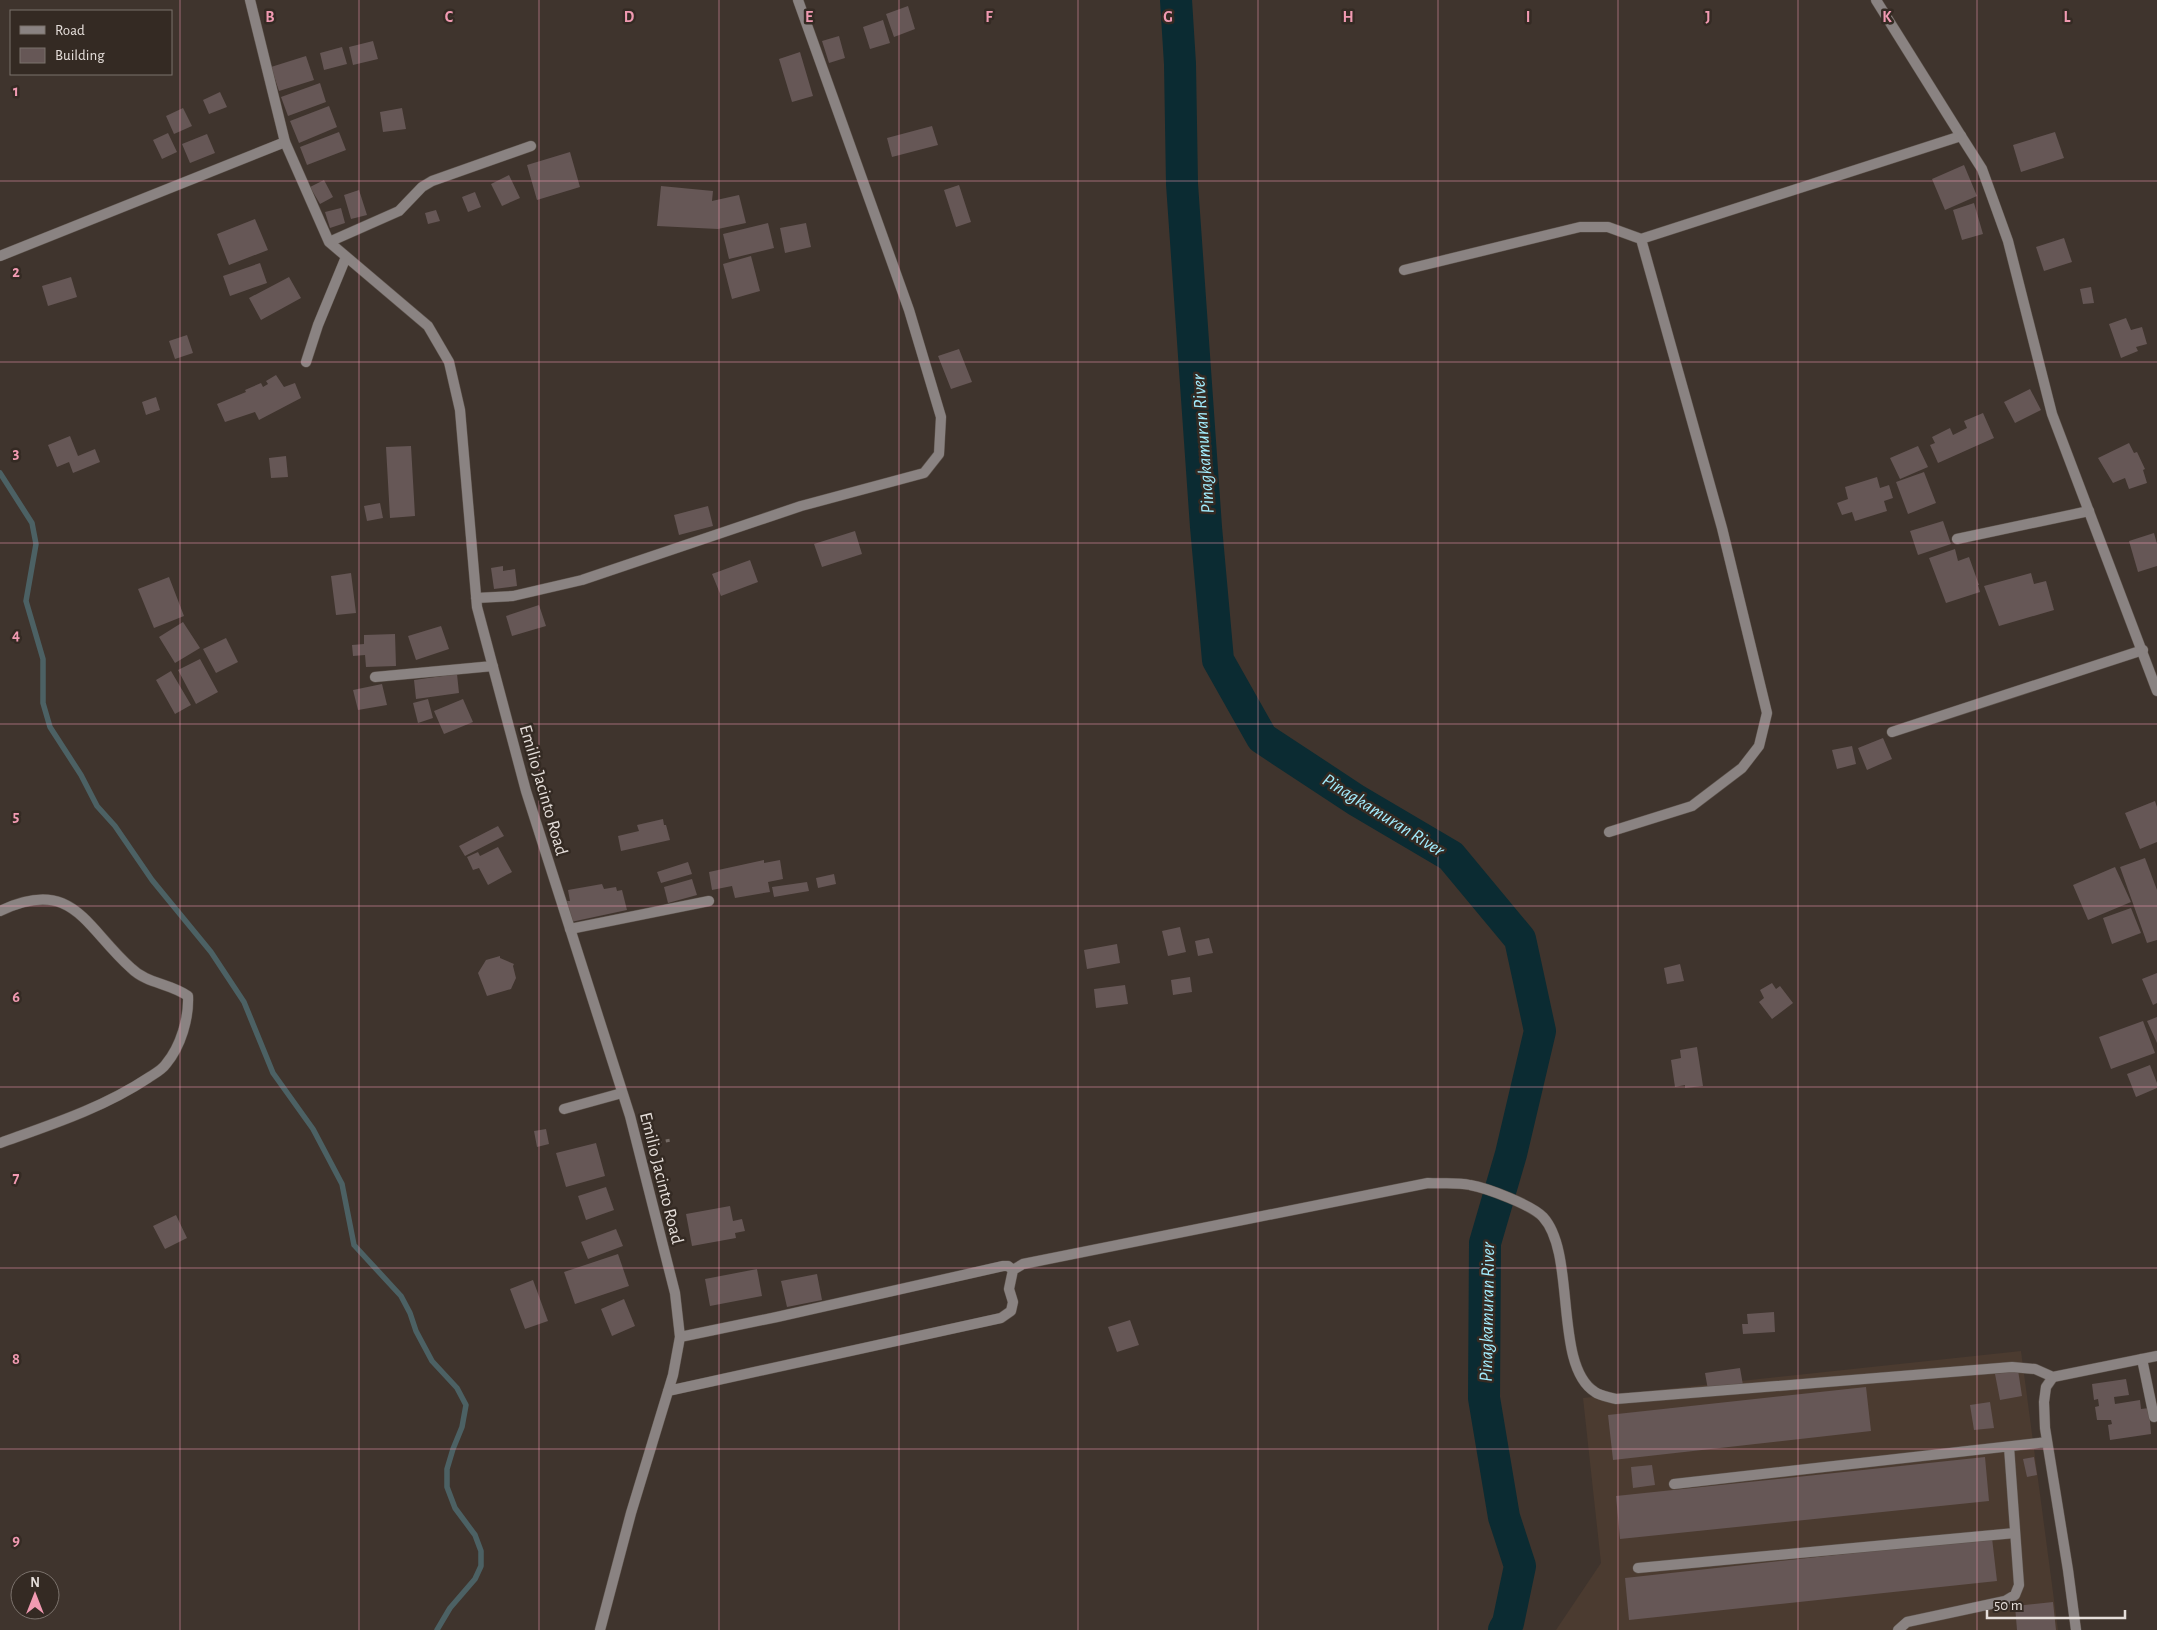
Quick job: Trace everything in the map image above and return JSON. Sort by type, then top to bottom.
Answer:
[{"type":"street","name":"Emilio Jacinto Road","points":[[250,0],[285,142],[329,242],[428,326],[449,362],[460,410],[476,598],[526,791],[622,1093],[674,1293],[680,1337],[668,1391],[631,1513],[600,1630]]},
{"type":"street","points":[[476,598],[513,596],[582,580],[801,506],[924,473],[939,454],[941,417],[909,310],[798,0]]},
{"type":"street","points":[[1876,0],[1982,169],[2008,241],[2052,414],[2157,691]]},
{"type":"street","points":[[1404,270],[1580,227],[1608,227],[1641,239],[1961,136]]},
{"type":"street","points":[[0,256],[285,142]]},
{"type":"street","points":[[329,242],[399,211],[422,187],[432,181],[530,146]]},
{"type":"street","points":[[1609,832],[1692,806],[1742,768],[1759,746],[1767,713],[1722,528],[1641,239]]},
{"type":"street","points":[[306,362],[318,325],[346,257]]},
{"type":"street","points":[[1957,539],[2089,511]]},
{"type":"street","points":[[1892,732],[2143,650]]},
{"type":"street","points":[[375,678],[493,666]]},
{"type":"street","points":[[0,911],[16,903],[42,898],[64,903],[81,914],[131,969],[150,981],[177,988],[188,996],[189,1013],[177,1047],[166,1065],[133,1088],[72,1117],[0,1143]]},
{"type":"street","points":[[570,929],[708,901]]},
{"type":"street","points":[[564,1109],[622,1093]]},
{"type":"street","points":[[668,1391],[1001,1318],[1011,1311],[1013,1302],[1009,1289],[1013,1270],[1023,1264],[1428,1183],[1470,1185],[1526,1205],[1543,1217],[1556,1236],[1573,1354],[1578,1374],[1594,1392],[1616,1399],[2012,1367],[2035,1369],[2053,1377],[2157,1356]]},
{"type":"street","points":[[680,1337],[1002,1266],[1008,1266],[1013,1270]]},
{"type":"street","points":[[2142,1359],[2154,1417]]},
{"type":"street","points":[[2053,1377],[2046,1386],[2044,1402],[2047,1442],[2076,1630]]},
{"type":"street","points":[[1674,1484],[2047,1442]]},
{"type":"street","points":[[1898,1630],[1907,1622],[2005,1601],[2015,1595],[2019,1585],[2009,1447]]},
{"type":"street","points":[[1638,1568],[2015,1533]]},
{"type":"path","points":[[637,1146],[671,1140]]},
{"type":"shaded area","points":[[2021,1351],[2058,1630],[1556,1630],[1601,1563],[1583,1398]]},
{"type":"building","points":[[908,6],[915,29],[894,37],[886,14]]},
{"type":"building","points":[[883,20],[890,43],[870,49],[863,27]]},
{"type":"building","points":[[839,36],[845,58],[829,63],[822,41]]},
{"type":"building","points":[[373,41],[378,59],[353,65],[349,47]]},
{"type":"building","points":[[342,47],[347,64],[324,70],[320,53]]},
{"type":"building","points":[[800,52],[813,96],[792,102],[779,59]]},
{"type":"building","points":[[306,56],[314,80],[279,91],[271,67]]},
{"type":"building","points":[[320,83],[326,102],[288,116],[281,97]]},
{"type":"building","points":[[220,92],[227,107],[209,114],[203,100]]},
{"type":"building","points":[[329,106],[337,127],[299,143],[290,121]]},
{"type":"building","points":[[183,108],[192,126],[174,134],[166,116]]},
{"type":"building","points":[[402,108],[406,129],[383,132],[380,112]]},
{"type":"building","points":[[932,126],[938,145],[892,157],[887,138]]},
{"type":"building","points":[[339,132],[346,150],[307,165],[300,147]]},
{"type":"building","points":[[2055,132],[2064,158],[2021,172],[2013,145]]},
{"type":"building","points":[[168,133],[177,152],[162,159],[153,140]]},
{"type":"building","points":[[207,134],[215,153],[190,163],[182,144]]},
{"type":"building","points":[[570,152],[580,187],[537,200],[527,165]]},
{"type":"building","points":[[1964,165],[1977,196],[1945,210],[1932,179]]},
{"type":"building","points":[[509,175],[520,198],[502,206],[491,184]]},
{"type":"building","points":[[324,180],[333,197],[320,204],[310,187]]},
{"type":"building","points":[[959,185],[971,222],[956,227],[944,190]]},
{"type":"building","points":[[661,186],[713,191],[712,201],[739,195],[746,223],[718,229],[657,226]]},
{"type":"building","points":[[359,190],[367,215],[351,219],[344,195]]},
{"type":"building","points":[[475,192],[481,207],[468,212],[462,197]]},
{"type":"building","points":[[1974,203],[1983,234],[1962,240],[1953,210]]},
{"type":"building","points":[[341,208],[345,223],[330,228],[325,212]]},
{"type":"building","points":[[436,210],[440,221],[428,224],[425,213]]},
{"type":"building","points":[[255,219],[268,250],[229,265],[217,234]]},
{"type":"building","points":[[768,223],[774,248],[729,259],[723,234]]},
{"type":"building","points":[[806,223],[811,247],[785,253],[780,228]]},
{"type":"building","points":[[2064,238],[2072,262],[2044,271],[2036,247]]},
{"type":"building","points":[[751,256],[760,291],[732,299],[723,264]]},
{"type":"building","points":[[260,263],[267,283],[230,296],[223,276]]},
{"type":"building","points":[[71,277],[77,297],[48,306],[42,286]]},
{"type":"building","points":[[289,277],[301,298],[261,320],[249,298]]},
{"type":"building","points":[[2091,287],[2094,303],[2083,304],[2080,289]]},
{"type":"building","points":[[2126,318],[2131,330],[2142,327],[2147,344],[2136,347],[2138,351],[2121,358],[2109,324]]},
{"type":"building","points":[[187,335],[193,353],[175,359],[169,341]]},
{"type":"building","points":[[959,349],[972,382],[951,389],[938,356]]},
{"type":"building","points":[[276,375],[284,387],[295,383],[301,398],[259,420],[255,412],[225,422],[217,404],[246,392],[245,390],[261,383],[263,387],[268,384],[266,381]]},
{"type":"building","points":[[2030,389],[2041,410],[2015,423],[2004,402]]},
{"type":"building","points":[[156,397],[160,410],[146,415],[142,402]]},
{"type":"building","points":[[1983,413],[1994,438],[1938,463],[1930,445],[1935,443],[1932,437],[1950,428],[1953,435],[1967,428],[1964,421]]},
{"type":"building","points":[[70,436],[78,456],[95,449],[100,462],[73,473],[69,462],[57,467],[48,445]]},
{"type":"building","points":[[2129,443],[2134,453],[2137,452],[2145,469],[2143,470],[2147,483],[2129,489],[2125,478],[2113,483],[2098,458]]},
{"type":"building","points":[[411,446],[415,516],[390,518],[386,447]]},
{"type":"building","points":[[1918,446],[1928,467],[1900,479],[1890,458]]},
{"type":"building","points":[[286,456],[288,477],[271,478],[269,458]]},
{"type":"building","points":[[1924,472],[1936,503],[1908,514],[1896,482]]},
{"type":"building","points":[[1877,477],[1880,488],[1889,485],[1893,498],[1884,501],[1887,511],[1855,521],[1852,512],[1842,515],[1837,503],[1848,499],[1845,487]]},
{"type":"building","points":[[380,503],[383,518],[367,521],[364,506]]},
{"type":"building","points":[[708,506],[713,526],[679,535],[674,515]]},
{"type":"building","points":[[1943,521],[1951,544],[1918,555],[1910,531]]},
{"type":"building","points":[[855,531],[862,554],[822,567],[814,544]]},
{"type":"building","points":[[2154,533],[2157,544],[2157,566],[2138,572],[2129,541]]},
{"type":"building","points":[[1955,549],[1958,561],[1969,557],[1980,592],[1946,603],[1929,558]]},
{"type":"building","points":[[750,560],[758,582],[721,596],[712,574]]},
{"type":"building","points":[[503,566],[503,571],[515,569],[517,586],[494,589],[491,568]]},
{"type":"building","points":[[351,573],[356,613],[336,615],[331,576]]},
{"type":"building","points":[[2031,573],[2034,584],[2046,581],[2054,610],[1999,626],[1984,586]]},
{"type":"building","points":[[169,577],[184,616],[154,628],[138,589]]},
{"type":"building","points":[[539,605],[546,626],[512,636],[506,616]]},
{"type":"building","points":[[183,622],[200,648],[175,663],[159,637]]},
{"type":"building","points":[[441,626],[449,649],[416,660],[408,636]]},
{"type":"building","points":[[395,634],[396,666],[366,667],[365,655],[353,656],[352,645],[364,644],[364,635]]},
{"type":"building","points":[[226,638],[238,662],[216,673],[203,649]]},
{"type":"building","points":[[200,659],[218,692],[196,704],[178,670]]},
{"type":"building","points":[[171,671],[191,705],[175,714],[156,680]]},
{"type":"building","points":[[457,674],[459,693],[416,699],[414,680]]},
{"type":"building","points":[[382,684],[387,705],[358,710],[353,690]]},
{"type":"building","points":[[428,699],[433,718],[418,723],[413,703]]},
{"type":"building","points":[[463,699],[473,722],[444,734],[434,711]]},
{"type":"building","points":[[1883,738],[1892,759],[1867,770],[1858,748]]},
{"type":"building","points":[[1852,746],[1856,764],[1837,769],[1832,750]]},
{"type":"building","points":[[2155,801],[2157,807],[2157,842],[2140,849],[2125,813]]},
{"type":"building","points":[[663,819],[670,840],[621,851],[618,836],[639,831],[637,825]]},
{"type":"building","points":[[498,826],[504,836],[465,856],[459,846]]},
{"type":"building","points":[[498,847],[512,872],[488,885],[479,868],[473,870],[467,857],[478,852],[480,856]]},
{"type":"building","points":[[2145,858],[2157,890],[2157,940],[2147,943],[2120,867]]},
{"type":"building","points":[[764,860],[764,863],[780,860],[783,879],[768,882],[770,892],[735,898],[732,886],[712,890],[709,872]]},
{"type":"building","points":[[688,862],[692,874],[661,883],[657,872]]},
{"type":"building","points":[[2115,867],[2131,902],[2088,920],[2073,885]]},
{"type":"building","points":[[834,874],[836,884],[818,888],[816,878]]},
{"type":"building","points":[[692,879],[697,895],[668,903],[664,887]]},
{"type":"building","points":[[807,882],[809,891],[774,897],[772,887]]},
{"type":"building","points":[[602,884],[604,889],[616,887],[617,891],[622,890],[627,910],[571,922],[567,901],[570,901],[568,890]]},
{"type":"building","points":[[2131,908],[2141,933],[2112,944],[2103,918]]},
{"type":"building","points":[[1180,927],[1186,952],[1168,956],[1162,931]]},
{"type":"building","points":[[1209,938],[1213,953],[1198,956],[1195,941]]},
{"type":"building","points":[[1117,944],[1120,963],[1087,969],[1084,950]]},
{"type":"building","points":[[500,956],[500,958],[514,964],[516,978],[511,989],[487,996],[478,973],[486,960]]},
{"type":"building","points":[[1680,964],[1684,981],[1667,984],[1664,968]]},
{"type":"building","points":[[2157,973],[2157,1003],[2153,1005],[2142,979]]},
{"type":"building","points":[[1190,977],[1192,992],[1173,995],[1171,980]]},
{"type":"building","points":[[1772,983],[1776,989],[1780,986],[1793,1003],[1772,1019],[1759,1002],[1764,998],[1760,990]]},
{"type":"building","points":[[1125,985],[1128,1004],[1096,1008],[1094,989]]},
{"type":"building","points":[[2157,1017],[2157,1043],[2147,1021]]},
{"type":"building","points":[[2143,1021],[2155,1053],[2111,1069],[2099,1037]]},
{"type":"building","points":[[1697,1047],[1703,1086],[1685,1088],[1685,1085],[1675,1087],[1671,1060],[1681,1058],[1680,1050]]},
{"type":"building","points":[[2150,1065],[2157,1088],[2136,1097],[2127,1074]]},
{"type":"building","points":[[546,1129],[549,1144],[537,1147],[534,1131]]},
{"type":"building","points":[[596,1143],[605,1176],[566,1187],[556,1153]]},
{"type":"building","points":[[606,1187],[614,1210],[586,1220],[578,1196]]},
{"type":"building","points":[[730,1206],[733,1221],[742,1219],[745,1231],[735,1233],[736,1238],[692,1246],[686,1214]]},
{"type":"building","points":[[176,1215],[187,1238],[165,1249],[153,1226]]},
{"type":"building","points":[[616,1229],[623,1246],[588,1259],[581,1242]]},
{"type":"building","points":[[618,1254],[629,1286],[575,1304],[564,1272]]},
{"type":"building","points":[[757,1269],[762,1296],[710,1306],[705,1279]]},
{"type":"building","points":[[817,1274],[822,1300],[787,1307],[781,1281]]},
{"type":"building","points":[[533,1280],[548,1321],[525,1329],[510,1289]]},
{"type":"building","points":[[624,1299],[635,1326],[612,1336],[601,1309]]},
{"type":"building","points":[[1774,1312],[1775,1332],[1743,1334],[1742,1324],[1748,1324],[1747,1314]]},
{"type":"building","points":[[1130,1320],[1139,1345],[1117,1352],[1108,1327]]},
{"type":"building","points":[[1740,1368],[1743,1385],[1708,1390],[1705,1373]]},
{"type":"building","points":[[2018,1370],[2022,1396],[2000,1400],[1995,1374]]},
{"type":"building","points":[[2126,1379],[2129,1395],[2114,1397],[2115,1404],[2140,1400],[2141,1409],[2149,1408],[2151,1434],[2110,1440],[2108,1425],[2112,1424],[2111,1420],[2097,1420],[2095,1407],[2099,1406],[2098,1399],[2094,1400],[2092,1384]]},
{"type":"building","points":[[1866,1387],[1871,1431],[1613,1460],[1608,1415]]},
{"type":"building","points":[[1990,1402],[1994,1428],[1974,1430],[1970,1405]]},
{"type":"building","points":[[1985,1457],[1989,1501],[1620,1539],[1616,1496]]},
{"type":"building","points":[[2034,1457],[2037,1475],[2027,1477],[2023,1459]]},
{"type":"building","points":[[1652,1465],[1655,1485],[1633,1488],[1631,1467]]},
{"type":"building","points":[[1992,1538],[1997,1581],[1629,1620],[1625,1578]]},
{"type":"building","points":[[2053,1602],[2056,1630],[2017,1630],[2015,1606]]},
{"type":"waterway","name":"Pinagkamuran River","points":[[1176,0],[1180,64],[1182,184],[1206,527],[1218,660],[1262,738],[1356,800],[1451,856],[1520,939],[1540,1031],[1511,1154],[1485,1243],[1484,1398],[1504,1517],[1520,1566],[1508,1623],[1504,1630]]},
{"type":"waterway","points":[[0,473],[32,523],[36,544],[26,601],[43,659],[43,703],[50,727],[81,775],[97,806],[115,826],[152,880],[211,952],[244,1002],[273,1073],[313,1129],[342,1184],[354,1245],[401,1296],[410,1313],[416,1331],[432,1361],[457,1388],[466,1405],[462,1427],[447,1469],[447,1487],[455,1508],[475,1535],[481,1551],[481,1566],[475,1579],[450,1608],[437,1630]]}]
